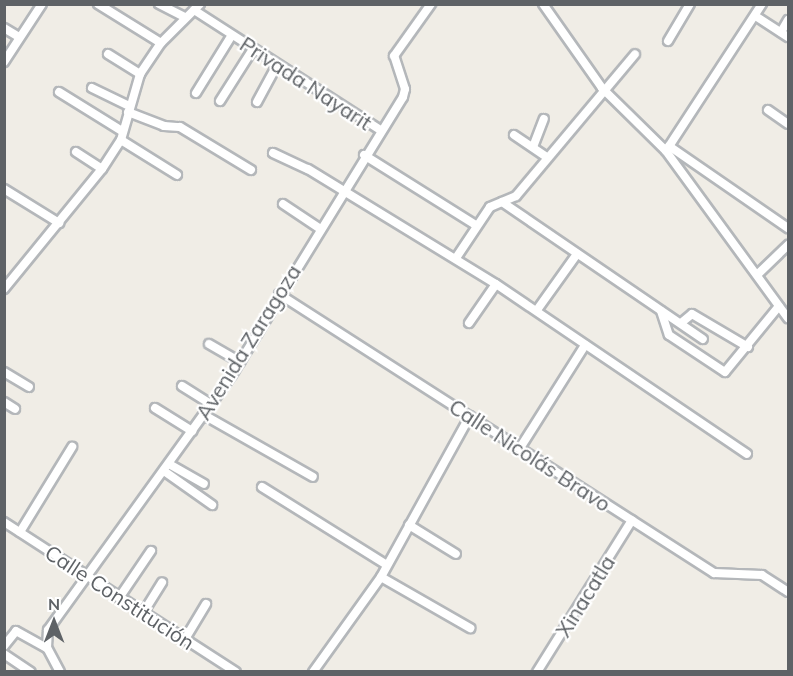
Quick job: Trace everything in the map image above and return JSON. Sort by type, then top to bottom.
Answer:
[{"type":"street","points":[[4,62],[42,4]]},
{"type":"street","points":[[98,4],[161,43]]},
{"type":"street","points":[[159,4],[185,17]]},
{"type":"street","points":[[668,41],[690,4]]},
{"type":"street","points":[[668,148],[757,17],[762,4]]},
{"type":"street","name":"Avenida Zaragoza","points":[[47,648],[48,630],[240,362],[405,88],[394,56],[427,6]]},
{"type":"street","points":[[548,7],[602,88],[668,148],[789,228]]},
{"type":"street","points":[[4,289],[102,169],[122,136],[140,74],[161,43],[185,17],[197,8]]},
{"type":"street","name":"Privada Nayarit","points":[[197,8],[232,35],[380,130]]},
{"type":"street","points":[[757,17],[785,35],[789,20]]},
{"type":"street","points":[[4,28],[19,37]]},
{"type":"street","name":"Privada Nayarit","points":[[196,93],[232,35]]},
{"type":"street","points":[[220,101],[253,48]]},
{"type":"street","points":[[108,54],[140,74]]},
{"type":"street","points":[[456,258],[490,207],[516,196],[602,88],[635,54]]},
{"type":"street","points":[[257,102],[277,64]]},
{"type":"street","points":[[92,88],[164,126],[180,127],[251,170]]},
{"type":"street","points":[[59,92],[177,175]]},
{"type":"street","points":[[768,110],[789,124]]},
{"type":"street","points":[[533,147],[544,119]]},
{"type":"street","points":[[514,135],[547,157]]},
{"type":"street","points":[[668,148],[789,318]]},
{"type":"street","points":[[76,152],[102,169]]},
{"type":"street","points":[[273,153],[343,189],[456,258],[537,310],[747,454]]},
{"type":"street","points":[[364,155],[477,226]]},
{"type":"street","points":[[4,189],[59,223]]},
{"type":"street","points":[[502,202],[703,339]]},
{"type":"street","points":[[284,204],[319,228]]},
{"type":"street","points":[[758,274],[789,245]]},
{"type":"street","points":[[537,310],[577,254]]},
{"type":"street","points":[[470,323],[496,284]]},
{"type":"street","name":"Calle Nicolás Bravo","points":[[279,294],[714,573],[762,575],[789,592]]},
{"type":"street","points":[[661,311],[669,335],[724,372],[748,347],[780,306]]},
{"type":"street","points":[[681,323],[692,314],[748,347]]},
{"type":"street","points":[[209,344],[240,362]]},
{"type":"street","points":[[520,448],[585,345]]},
{"type":"street","points":[[4,372],[29,387]]},
{"type":"street","points":[[182,386],[211,404]]},
{"type":"street","points":[[4,402],[15,409]]},
{"type":"street","points":[[155,408],[192,431]]},
{"type":"street","points":[[204,415],[313,477]]},
{"type":"street","points":[[313,672],[381,577],[470,416]]},
{"type":"street","points":[[20,532],[72,447]]},
{"type":"street","points":[[166,468],[204,484]]},
{"type":"street","points":[[166,468],[212,505]]},
{"type":"street","points":[[262,487],[387,565]]},
{"type":"street","name":"Xinacatla","points":[[537,672],[632,520]]},
{"type":"street","name":"Calle Constitución","points":[[4,522],[236,672]]},
{"type":"street","points":[[409,525],[456,554]]},
{"type":"street","points":[[119,598],[151,551]]},
{"type":"street","points":[[381,577],[470,628]]},
{"type":"street","points":[[143,613],[162,583]]},
{"type":"street","points":[[185,639],[206,604]]},
{"type":"street","points":[[4,645],[16,631],[47,648],[60,672]]},
{"type":"street","points":[[4,654],[31,672]]}]
